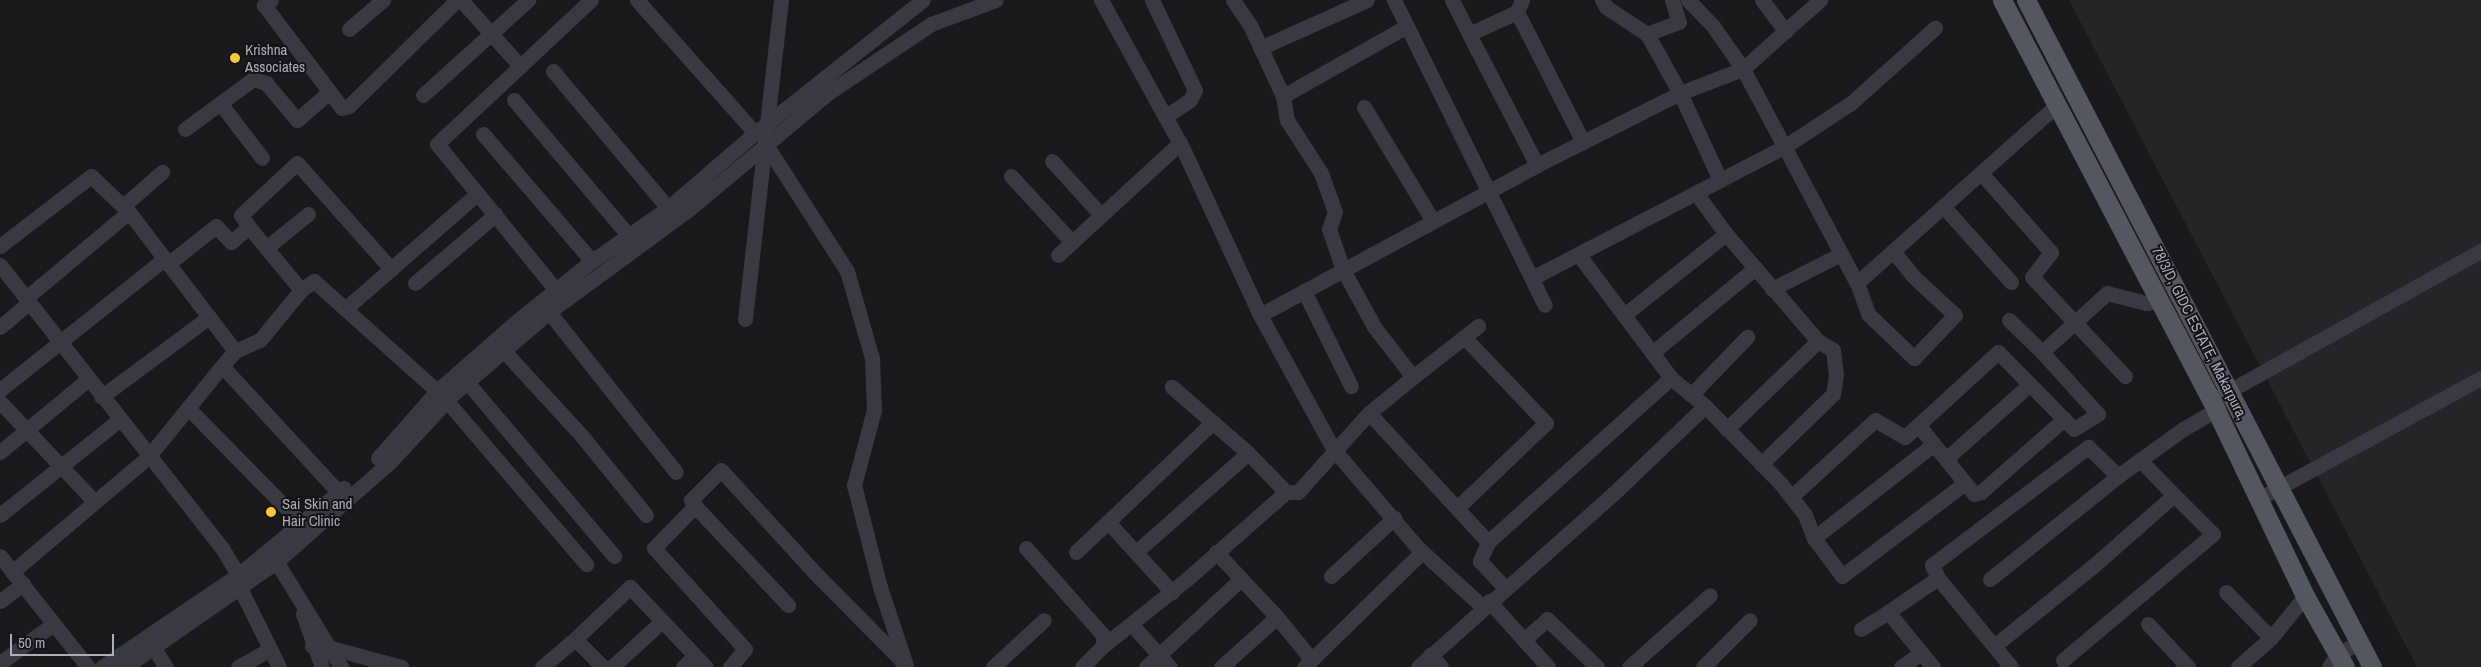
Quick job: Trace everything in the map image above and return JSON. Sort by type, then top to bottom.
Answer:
[{"type":"main road","name":"78/3/D, GIDC ESTATE, Makarpura,","points":[[2002,0],[2056,106],[2091,166],[2160,301],[2337,662]]},
{"type":"main road","name":"78/3/D, GIDC ESTATE, Makarpura,","points":[[2026,0],[2230,390],[2278,488],[2372,667]]},
{"type":"street","points":[[270,0],[264,5],[328,93],[339,106],[346,108],[457,0]]},
{"type":"street","points":[[350,29],[383,0]]},
{"type":"street","points":[[461,0],[520,66]]},
{"type":"street","points":[[423,95],[492,35],[528,0]]},
{"type":"street","points":[[556,290],[496,214],[437,144],[591,0]]},
{"type":"street","points":[[637,0],[762,137],[847,271],[872,358],[874,410],[854,485],[880,587],[907,666]]},
{"type":"street","points":[[745,319],[762,137],[768,114],[781,0]]},
{"type":"street","points":[[272,555],[301,523],[339,493],[390,448],[442,396],[556,290],[592,261],[630,236],[762,137],[923,0]]},
{"type":"street","points":[[125,667],[154,648],[391,461],[442,396],[467,382],[549,312],[688,210],[762,137],[923,29],[996,0]]},
{"type":"street","points":[[1101,0],[1180,143],[1260,315],[1334,450],[1422,552],[1486,604],[1524,640],[1548,667]]},
{"type":"street","points":[[1152,0],[1195,90],[1190,100],[1165,117]]},
{"type":"street","points":[[1233,0],[1284,96],[1288,120],[1321,173],[1335,212],[1329,229],[1343,270],[1375,328],[1413,377]]},
{"type":"street","points":[[1260,48],[1368,0]]},
{"type":"street","points":[[1394,0],[1487,192],[1545,305]]},
{"type":"street","points":[[1452,0],[1537,164]]},
{"type":"street","points":[[1602,0],[1606,7],[1647,34],[1680,93],[1720,180]]},
{"type":"street","points":[[1647,34],[1680,22],[1672,0]]},
{"type":"street","points":[[1688,0],[1713,26],[1743,69],[1856,283],[1868,314],[1914,358],[1954,315],[1914,277],[1893,250]]},
{"type":"street","points":[[1762,0],[1785,31]]},
{"type":"street","points":[[1260,315],[1537,164],[1680,93],[1743,69],[1820,0]]},
{"type":"street","points":[[1469,34],[1519,6],[1583,142]]},
{"type":"street","points":[[1284,96],[1407,26]]},
{"type":"street","points":[[1532,278],[1784,147],[1851,103],[1935,28]]},
{"type":"street","points":[[552,72],[668,208]]},
{"type":"street","points":[[185,129],[249,81],[262,80],[297,120],[328,93]]},
{"type":"street","points":[[514,100],[630,236]]},
{"type":"street","points":[[220,103],[262,158]]},
{"type":"street","points":[[1856,283],[2056,106]]},
{"type":"street","points":[[1364,107],[1433,221]]},
{"type":"street","points":[[483,134],[592,261]]},
{"type":"street","points":[[1058,254],[1180,143]]},
{"type":"street","points":[[1052,160],[1101,215]]},
{"type":"street","points":[[302,290],[241,215],[297,163],[391,268]]},
{"type":"street","points":[[0,328],[126,209],[162,172]]},
{"type":"street","points":[[1980,173],[2051,252],[2032,277],[2125,376]]},
{"type":"street","points":[[0,246],[91,176],[126,209],[235,351]]},
{"type":"street","points":[[1011,176],[1072,242]]},
{"type":"street","points":[[345,309],[478,193]]},
{"type":"street","points":[[1696,193],[1726,234],[1772,289],[1818,341],[1833,350],[1836,375],[1833,394],[1761,464]]},
{"type":"street","points":[[1943,206],[2012,282]]},
{"type":"street","points":[[266,248],[308,214]]},
{"type":"street","points":[[415,283],[496,214]]},
{"type":"street","points":[[0,390],[58,340],[216,226],[231,242],[249,227]]},
{"type":"street","points":[[1624,315],[1726,234]]},
{"type":"street","points":[[1990,579],[2118,476],[2213,406],[2230,390],[2481,251]]},
{"type":"street","points":[[1578,254],[1671,378],[1705,406],[1761,464],[1806,515],[1814,538],[1842,576],[1965,483]]},
{"type":"street","points":[[1772,289],[1841,254]]},
{"type":"street","points":[[0,266],[87,380],[222,548],[279,667]]},
{"type":"street","points":[[1652,353],[1755,268]]},
{"type":"street","points":[[12,572],[148,457],[235,351],[260,340],[302,290],[314,281],[442,396],[586,564]]},
{"type":"street","points":[[1304,291],[1351,386]]},
{"type":"street","points":[[2042,352],[2107,293],[2146,303],[2160,301]]},
{"type":"street","points":[[549,312],[676,472]]},
{"type":"street","points":[[101,397],[209,317]]},
{"type":"street","points":[[1791,497],[1876,420],[1905,437],[1998,352],[2074,429],[2098,414],[2042,352],[2009,320]]},
{"type":"street","points":[[1082,667],[1103,646],[1172,592],[1286,492],[1298,492],[1334,450],[1369,414],[1478,326]]},
{"type":"street","points":[[1457,508],[1546,423],[1464,337]]},
{"type":"street","points":[[1691,395],[1747,337]]},
{"type":"street","points":[[1727,429],[1818,341]]},
{"type":"street","points":[[504,351],[581,435],[646,515]]},
{"type":"street","points":[[222,366],[339,493]]},
{"type":"street","points":[[1504,588],[1480,561],[1488,542],[1671,378]]},
{"type":"street","points":[[2258,499],[2481,378]]},
{"type":"street","points":[[0,452],[87,380]]},
{"type":"street","points":[[467,382],[614,556]]},
{"type":"street","points":[[1947,458],[2030,384]]},
{"type":"street","points":[[1172,387],[1248,453],[1286,492]]},
{"type":"street","points":[[0,402],[95,502]]},
{"type":"street","points":[[1418,667],[1504,588],[1613,494],[1705,406]]},
{"type":"street","points":[[188,408],[301,523]]},
{"type":"street","points":[[1369,414],[1488,542]]},
{"type":"street","points":[[1919,426],[1947,458],[1974,494],[1981,492],[2064,419]]},
{"type":"street","points":[[0,515],[119,420]]},
{"type":"street","points":[[1076,552],[1213,422]]},
{"type":"street","points":[[1814,538],[1934,444]]},
{"type":"street","points":[[2011,667],[1938,578],[1932,565],[2088,447],[2118,476]]},
{"type":"street","points":[[1136,552],[1248,453]]},
{"type":"street","points":[[2063,660],[2213,534],[2140,460]]},
{"type":"street","points":[[788,605],[691,500],[721,470],[814,572],[907,666]]},
{"type":"street","points":[[1994,646],[2092,567],[2174,495]]},
{"type":"street","points":[[695,506],[654,548],[746,649],[730,667]]},
{"type":"street","points":[[1331,576],[1394,518]]},
{"type":"street","points":[[1108,522],[1172,592]]},
{"type":"street","points":[[1026,548],[1103,635],[1103,646]]},
{"type":"street","points":[[1216,552],[1277,617],[1308,663],[1422,552]]},
{"type":"street","points":[[272,555],[298,600],[331,648],[340,667]]},
{"type":"street","points":[[0,556],[88,667]]},
{"type":"street","points":[[1861,629],[1938,578]]},
{"type":"street","points":[[1146,667],[1241,579]]},
{"type":"street","points":[[102,667],[239,581]]},
{"type":"street","points":[[0,601],[23,584]]},
{"type":"street","points":[[542,667],[630,587],[706,667]]},
{"type":"street","points":[[2226,592],[2271,638]]},
{"type":"street","points":[[1629,667],[1710,595]]},
{"type":"street","points":[[2238,667],[2271,638],[2305,596]]},
{"type":"street","points":[[298,600],[312,646],[322,667]]},
{"type":"street","points":[[1888,612],[1933,667]]},
{"type":"street","points":[[1221,667],[1277,617]]},
{"type":"street","points":[[1524,640],[1547,619],[1597,667]]},
{"type":"street","points":[[993,667],[1044,620]]},
{"type":"street","points":[[1703,667],[1750,620]]},
{"type":"street","points":[[612,667],[662,621]]},
{"type":"street","points":[[0,663],[53,624]]},
{"type":"street","points":[[1131,624],[1170,667]]},
{"type":"street","points":[[2148,624],[2188,667]]},
{"type":"street","points":[[575,639],[603,667]]},
{"type":"street","points":[[2337,662],[2359,643]]},
{"type":"street","points":[[312,646],[331,648],[402,667]]},
{"type":"street","points":[[154,648],[166,667]]},
{"type":"street","points":[[238,667],[270,649]]},
{"type":"street","points":[[1901,667],[1920,652]]},
{"type":"street","points":[[1430,655],[1441,667]]},
{"type":"street","points":[[683,667],[695,656]]},
{"type":"shaded area","points":[[2069,0],[2481,0],[2481,667],[2417,667]]},
{"type":"place","name":"Krishna Associates","points":[[235,58]]},
{"type":"place","name":"Sai Skin and Hair Clinic","points":[[271,512]]}]
